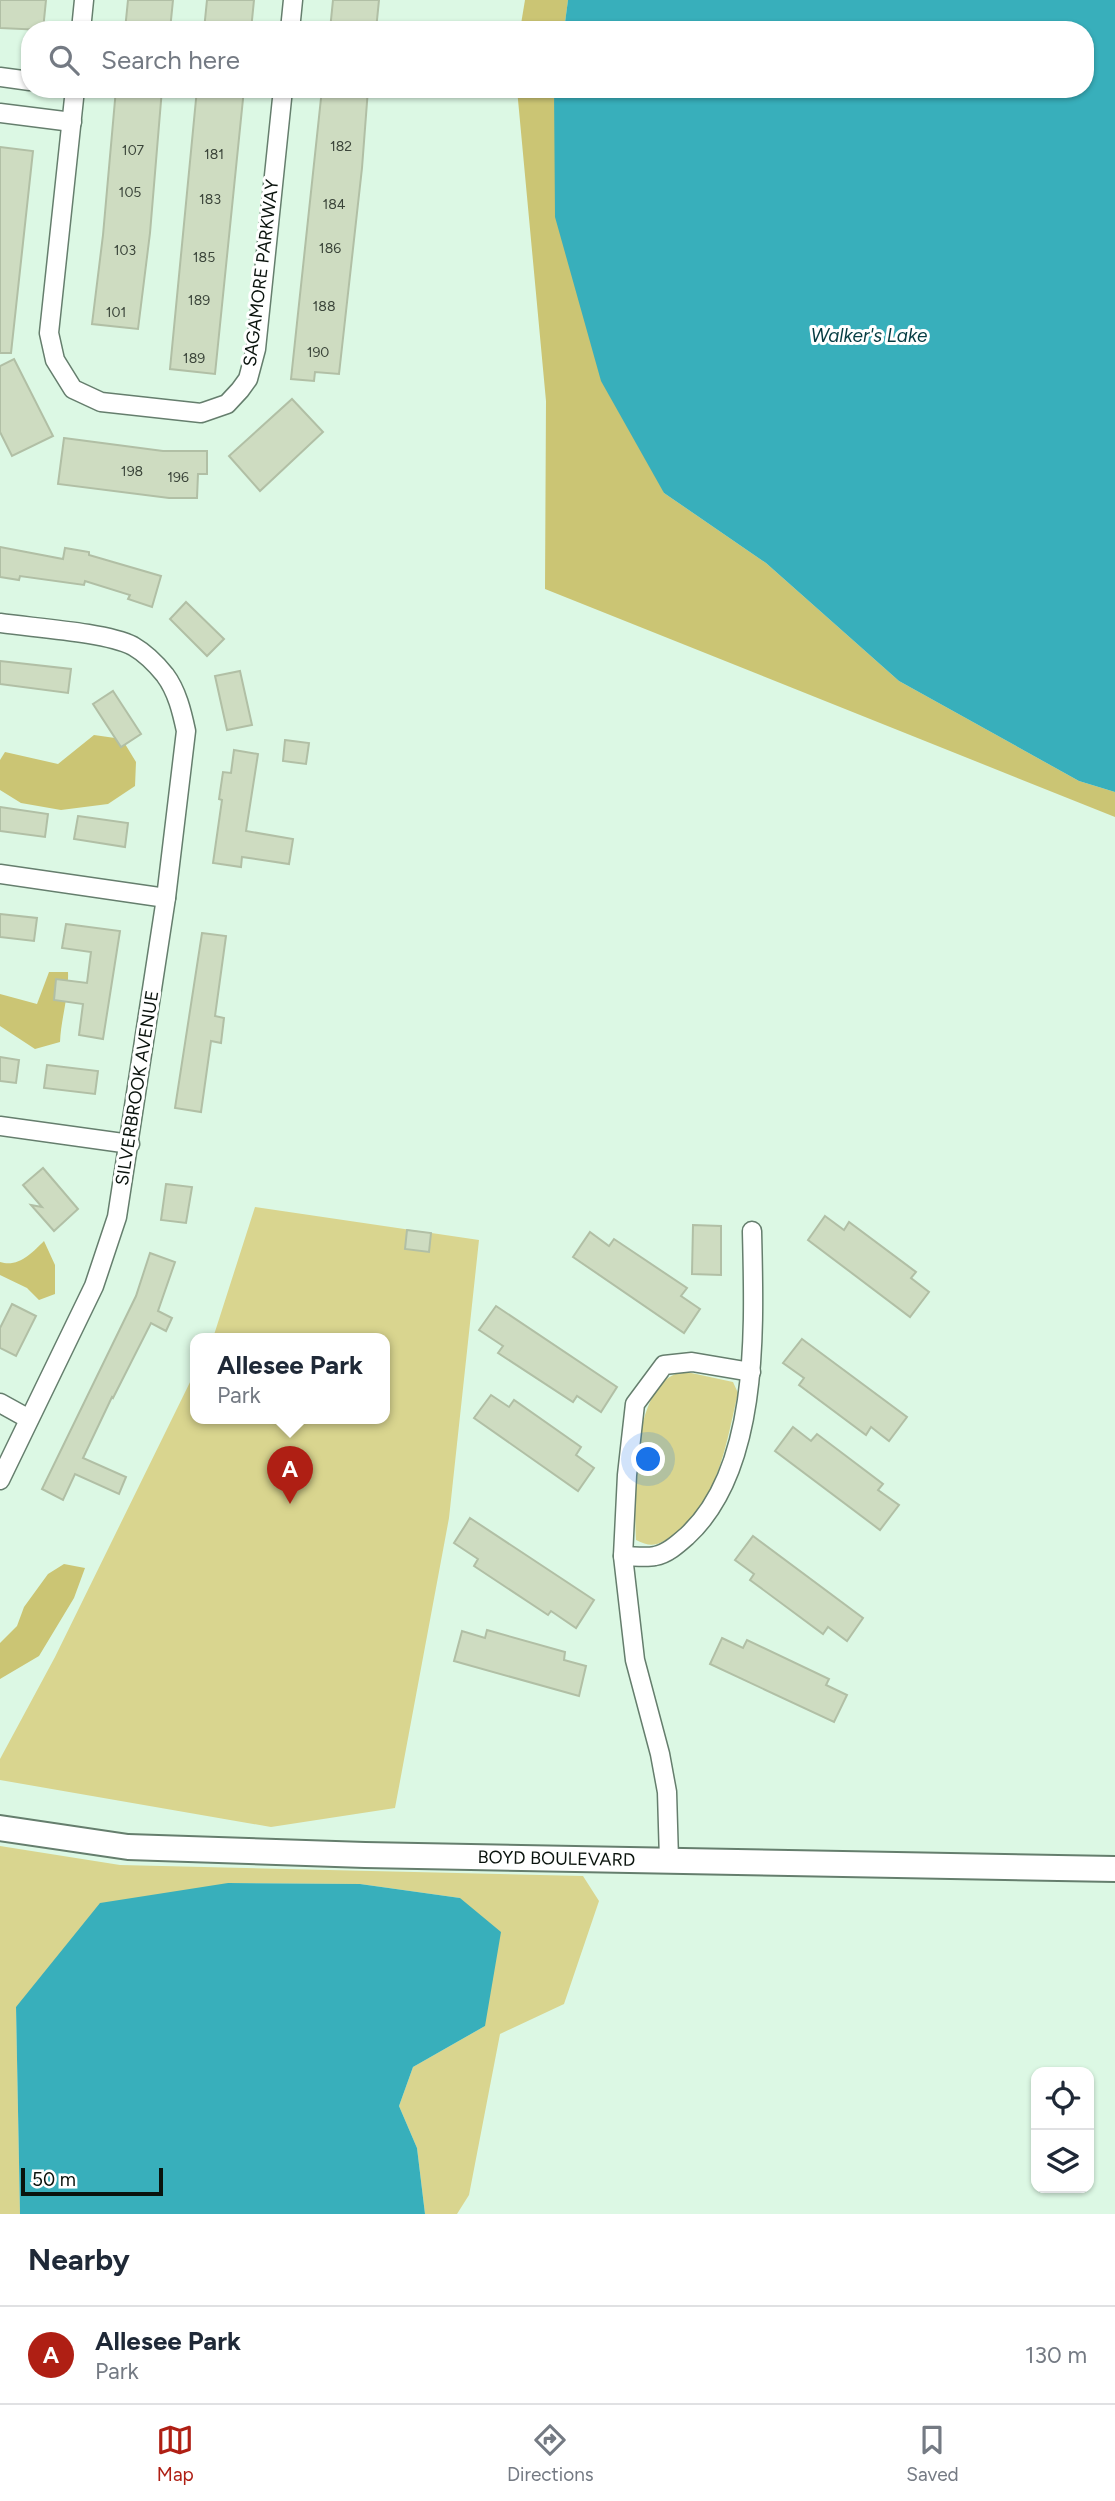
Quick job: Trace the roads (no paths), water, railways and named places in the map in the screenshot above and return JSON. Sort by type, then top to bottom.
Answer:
[{"type":"street","points":[[82,21],[84,0]]},
{"type":"street","points":[[291,21],[293,0]]},
{"type":"street","points":[[0,77],[21,80]]},
{"type":"street","name":"SAGAMORE PARKWAY","points":[[74,98],[49,333],[54,360],[73,389],[102,402],[201,413],[226,404],[240,390],[248,379],[256,349],[282,98]]},
{"type":"street","points":[[0,113],[72,122]]},
{"type":"street","name":"SILVERBROOK AVENUE","points":[[0,623],[108,638],[133,646],[154,662],[167,677],[180,706],[186,731],[166,898],[117,1217],[94,1286],[0,1480]]},
{"type":"street","points":[[0,874],[166,898]]},
{"type":"street","points":[[0,1126],[130,1144]]},
{"type":"street","points":[[623,1556],[656,1556],[676,1546],[702,1522],[718,1496],[730,1468],[746,1411],[751,1371],[752,1231]]},
{"type":"street","points":[[669,1860],[667,1792],[660,1754],[635,1660],[623,1556],[627,1475],[635,1405],[664,1365],[692,1362],[751,1371]]},
{"type":"street","points":[[0,1403],[29,1419]]},
{"type":"street","name":"BOYD BOULEVARD","points":[[0,1828],[128,1847],[365,1856],[1115,1869]]},
{"type":"water","name":"Walker's Lake","points":[[568,0],[1115,0],[1115,792],[1079,781],[899,681],[766,563],[664,493],[601,381],[555,217],[554,98],[1094,98],[1094,21],[565,21]]},
{"type":"water","points":[[228,1883],[360,1884],[460,1898],[501,1932],[485,2026],[413,2067],[399,2106],[417,2148],[425,2214],[20,2214],[16,2007],[100,1903]]},
{"type":"place","name":"Allesee Park","points":[[290,1504]]}]
